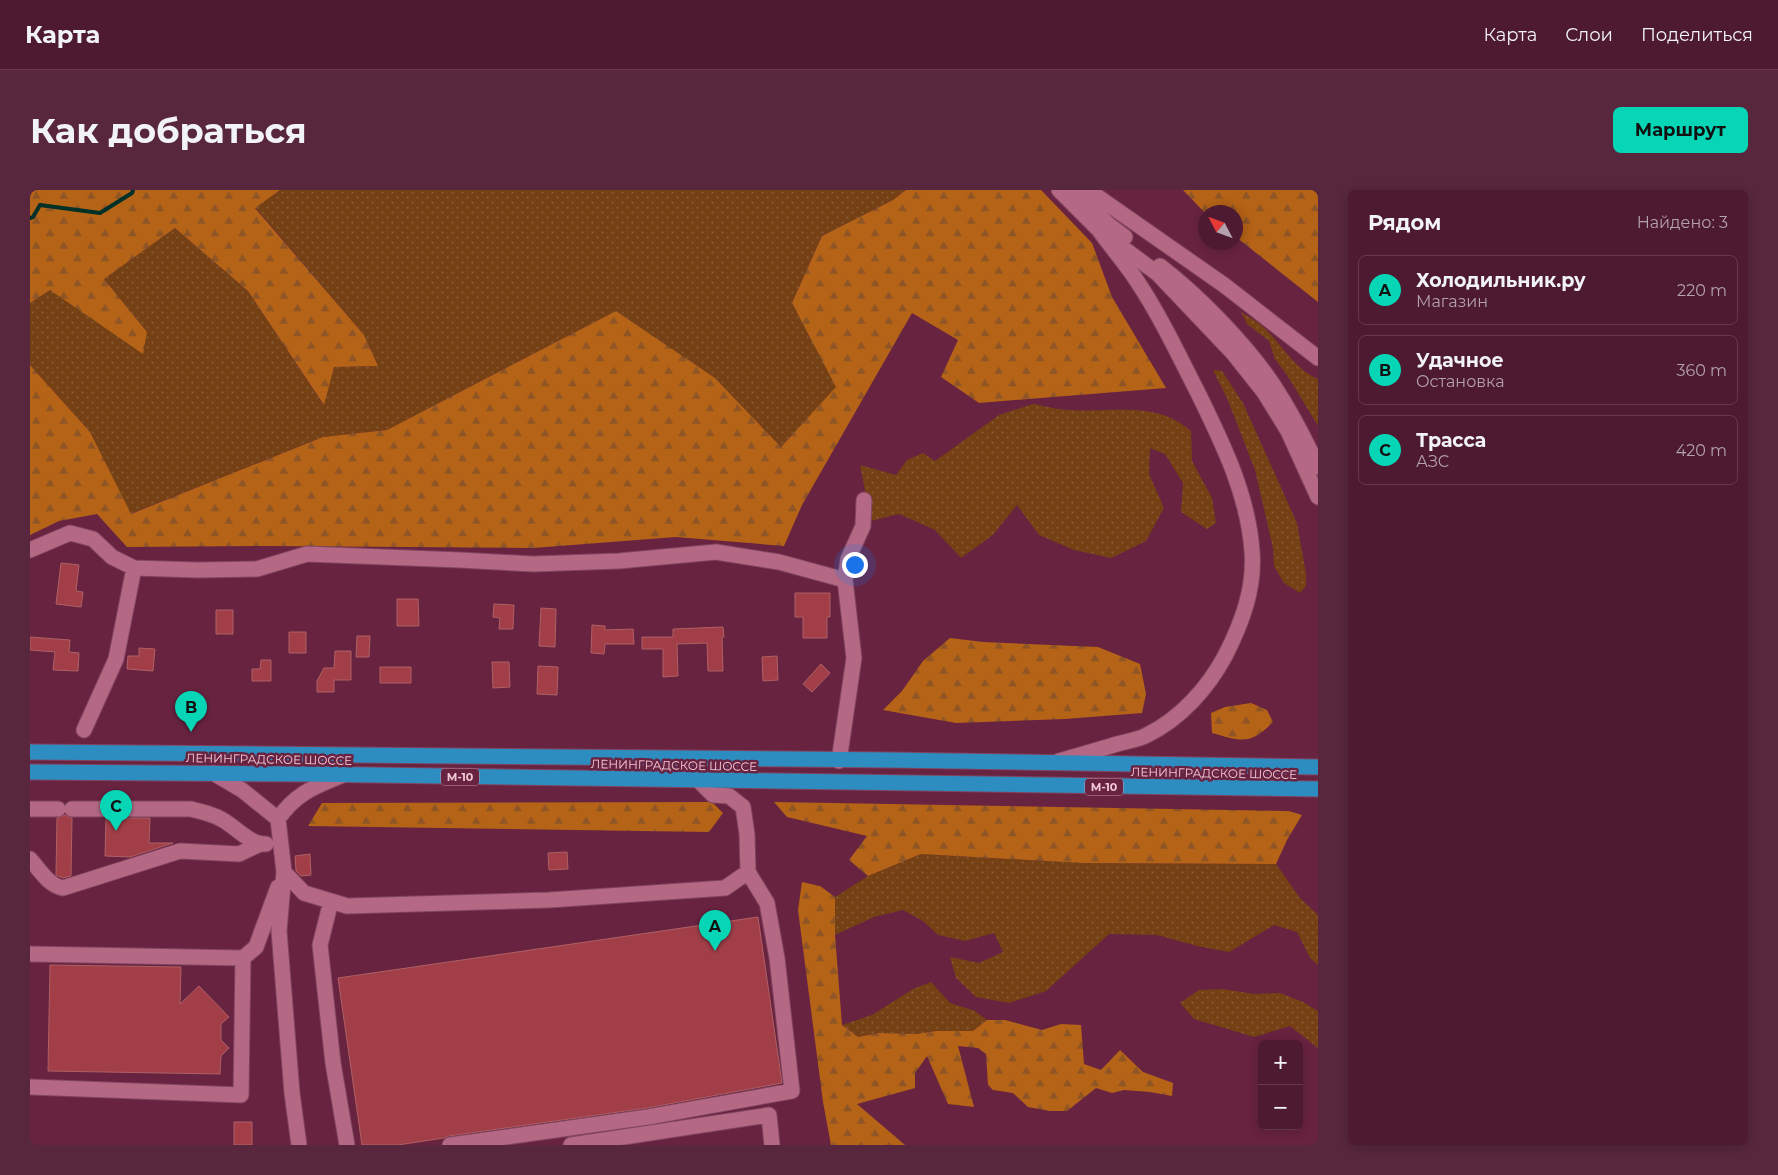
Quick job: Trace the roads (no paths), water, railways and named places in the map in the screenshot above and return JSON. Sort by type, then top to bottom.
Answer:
[{"type":"highway","name":"ЛЕНИНГРАДСКОЕ ШОССЕ","points":[[30,752],[1318,767]]},
{"type":"highway","name":"ЛЕНИНГРАДСКОЕ ШОССЕ","points":[[30,772],[213,773],[1318,790]]},
{"type":"street","points":[[1059,190],[1099,230],[1158,274],[1233,352],[1264,392],[1288,431],[1318,497]]},
{"type":"street","points":[[1073,190],[1109,225],[1176,278],[1241,344],[1273,385],[1300,430],[1318,467]]},
{"type":"street","points":[[1088,190],[1224,285],[1318,358]]},
{"type":"street","points":[[1052,763],[1146,736],[1172,719],[1194,699],[1216,673],[1233,640],[1245,612],[1250,582],[1252,552],[1247,517],[1235,474],[1166,332],[1137,281],[1099,230]]},
{"type":"street","points":[[839,761],[854,658],[845,580],[848,559],[863,526],[864,500]]},
{"type":"street","points":[[30,550],[70,533],[93,539],[112,558],[134,568],[198,570],[257,569],[307,554],[533,564],[619,561],[716,552],[779,562],[845,580]]},
{"type":"street","points":[[84,730],[116,659],[134,568]]},
{"type":"street","points":[[213,773],[242,790],[278,819]]},
{"type":"street","points":[[299,1145],[292,1093],[279,931],[284,872],[278,819],[287,806],[305,791],[343,775]]},
{"type":"street","points":[[450,1145],[648,1117],[792,1091],[777,958],[767,902],[748,872],[747,834],[743,806],[729,796],[713,795],[698,780]]},
{"type":"street","points":[[30,809],[191,809],[223,820],[258,845]]},
{"type":"street","points":[[30,859],[52,883],[57,887],[64,888],[180,851],[239,854],[258,845],[280,843]]},
{"type":"street","points":[[284,872],[304,893],[347,906],[559,900],[725,888],[748,872]]},
{"type":"street","points":[[30,954],[243,958],[256,947],[284,872]]},
{"type":"street","points":[[331,901],[320,945],[333,1063],[347,1145]]},
{"type":"street","points":[[30,1087],[240,1095],[243,958]]},
{"type":"street","points":[[571,1145],[770,1115],[772,1145]]},
{"type":"waterway","points":[[30,218],[33,217],[40,205],[100,213],[132,193],[133,190]]},
{"type":"place","name":"Удачное","points":[[191,732]]},
{"type":"place","name":"Трасса","points":[[116,831]]},
{"type":"place","name":"Холодильник.ру","points":[[715,951]]}]
